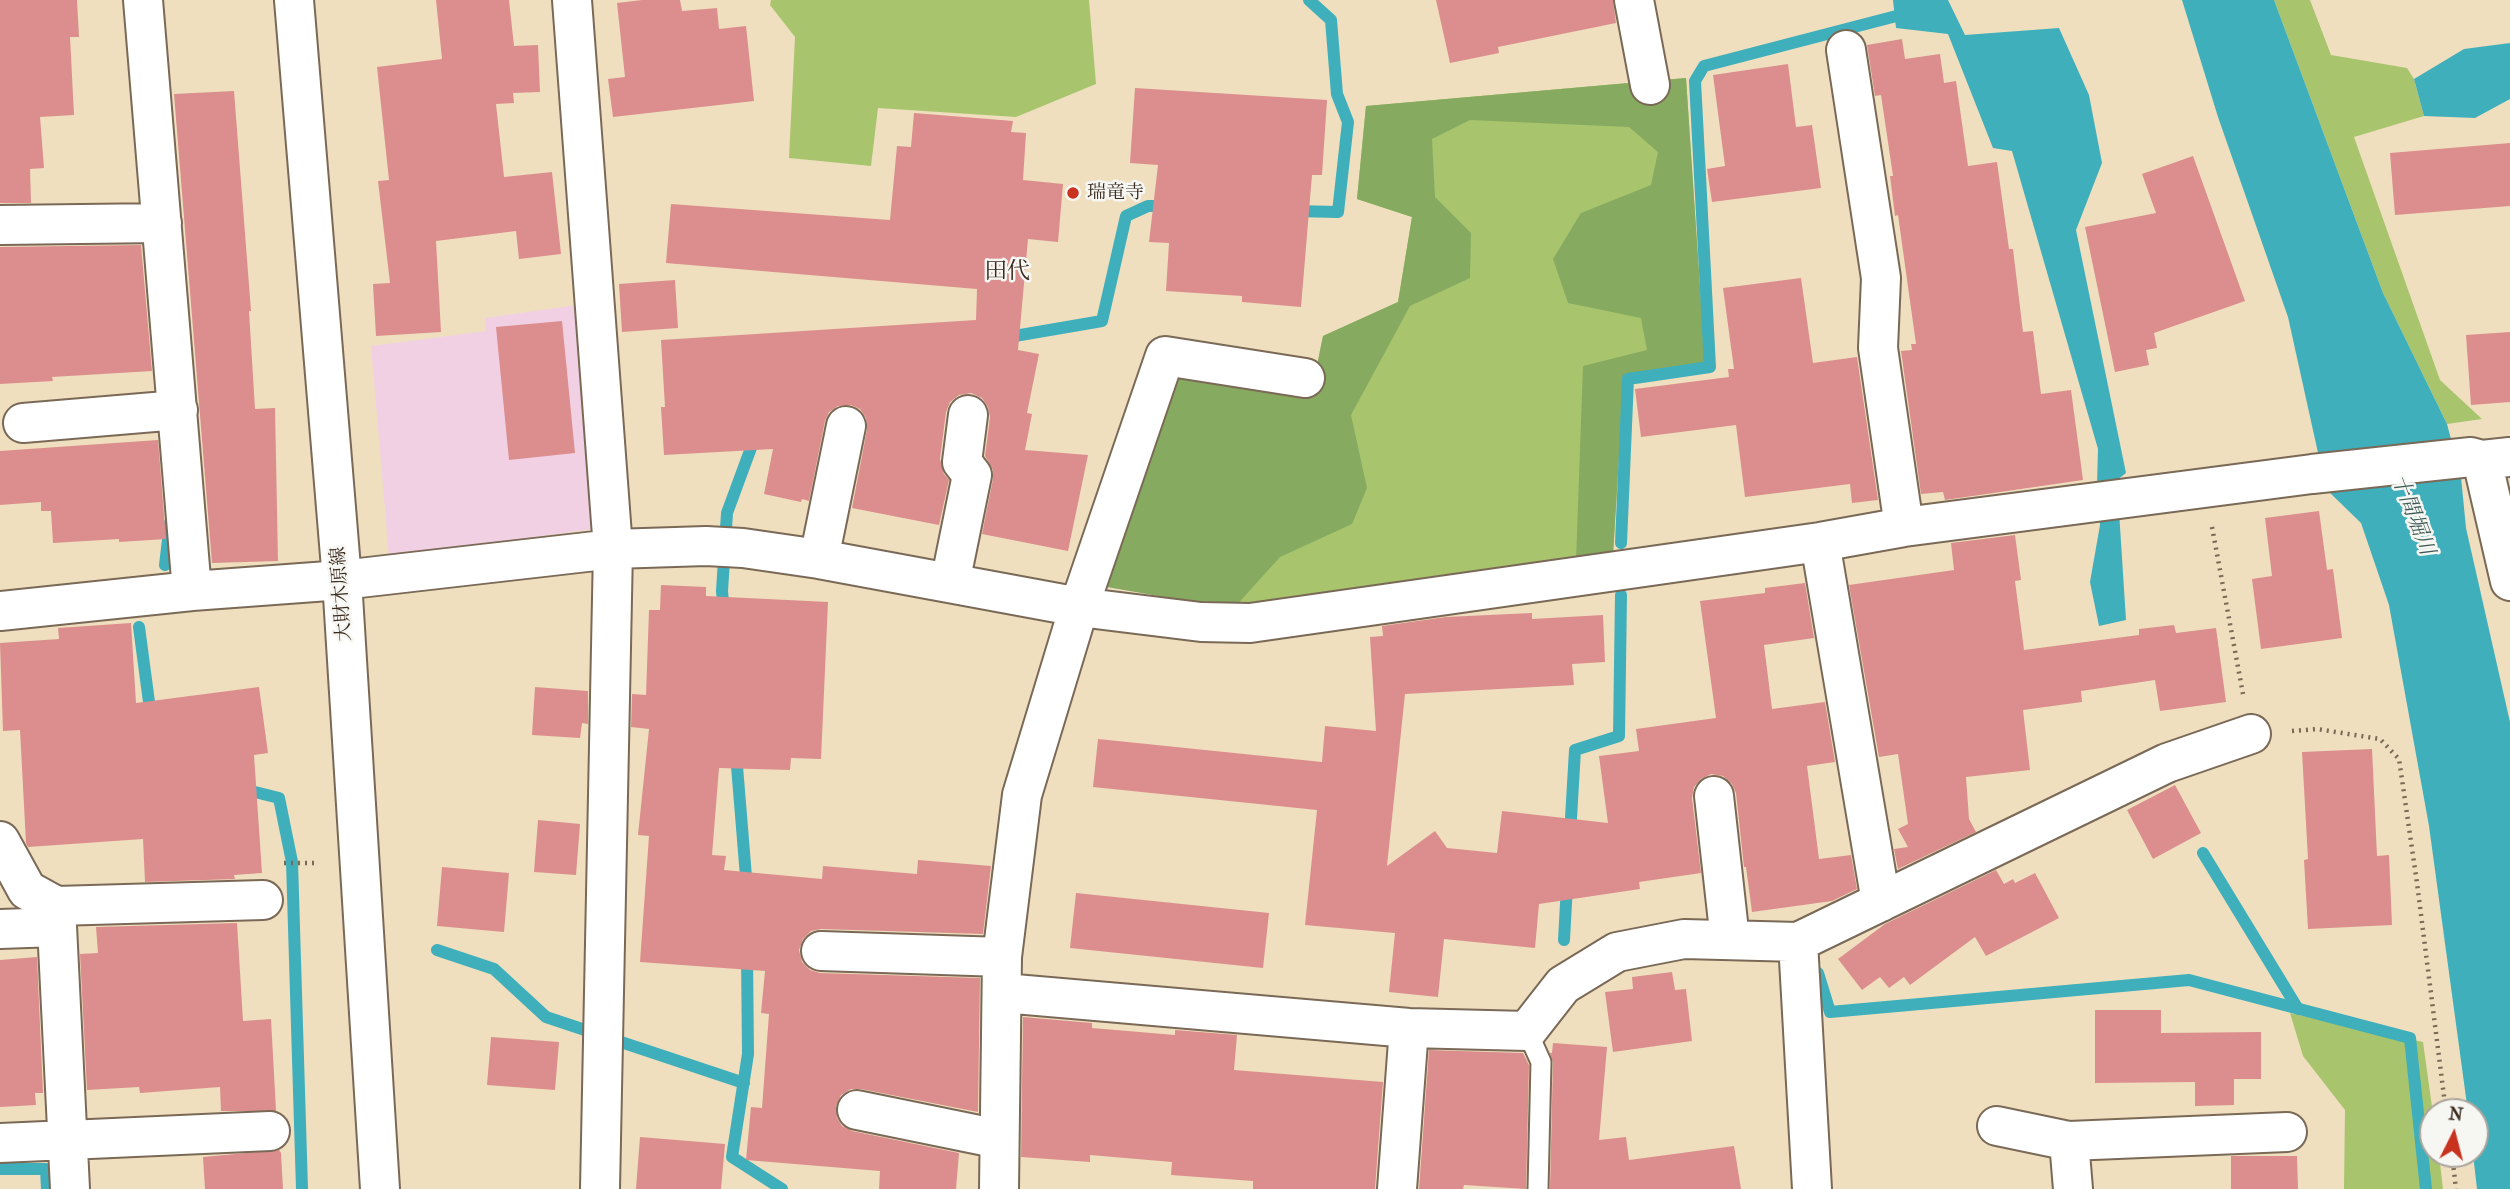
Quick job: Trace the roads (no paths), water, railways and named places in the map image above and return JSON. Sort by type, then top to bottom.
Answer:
[{"type":"street","points":[[143,0],[192,590]]},
{"type":"street","name":"大財木原線","points":[[294,0],[342,580],[380,1189]]},
{"type":"street","points":[[572,0],[613,549],[600,1189]]},
{"type":"street","points":[[1634,0],[1650,85]]},
{"type":"street","points":[[1846,50],[1881,278],[1878,348],[1905,527]]},
{"type":"street","points":[[0,225],[162,223]]},
{"type":"street","points":[[999,1189],[1002,975],[1022,795],[1079,607],[1165,356],[1305,377]]},
{"type":"street","points":[[23,423],[178,410]]},
{"type":"street","points":[[950,583],[972,475],[962,462],[968,415]]},
{"type":"street","points":[[819,559],[846,426]]},
{"type":"street","points":[[0,611],[192,590],[342,580],[613,549],[706,546],[743,548],[819,559],[1079,607],[1201,622],[1251,623],[1820,542],[1905,527],[2312,474],[2488,458],[2510,582]]},
{"type":"street","points":[[1820,542],[1881,902]]},
{"type":"street","points":[[821,951],[1409,1028],[1527,1031],[1563,985],[1617,952],[1684,939],[1798,942],[2167,763],[2250,734]]},
{"type":"street","points":[[1714,796],[1730,940]]},
{"type":"street","points":[[0,841],[27,890],[56,917],[70,1189]]},
{"type":"street","points":[[0,929],[56,917],[263,900]]},
{"type":"street","points":[[1798,942],[1812,1189]]},
{"type":"street","points":[[1397,1189],[1409,1028]]},
{"type":"street","points":[[857,1110],[999,1139]]},
{"type":"street","points":[[1997,1126],[2068,1141],[2287,1132]]},
{"type":"street","points":[[0,1143],[271,1131]]},
{"type":"street","points":[[2068,1141],[2073,1189]]},
{"type":"lane","points":[[1527,1031],[1541,1062],[1538,1189]]},
{"type":"water","points":[[1893,0],[1948,0],[1965,35],[2059,28],[2089,95],[2102,163],[2076,230],[2126,473],[2117,480],[2126,620],[2099,626],[2090,582],[2100,525],[2098,449],[2012,151],[1993,148],[1948,34],[1896,28]]},
{"type":"water","name":"十間堀川","points":[[2182,0],[2274,0],[2383,293],[2447,424],[2461,477],[2466,528],[2510,722],[2510,1189],[2477,1189],[2475,1168],[2489,1168],[2489,1098],[2466,1098],[2429,826],[2389,605],[2361,523],[2326,489],[2288,317],[2218,117]]},
{"type":"water","points":[[2510,43],[2510,99],[2475,118],[2424,116],[2414,79],[2464,49]]},
{"type":"waterway","points":[[1294,211],[1338,212],[1348,122],[1337,94],[1331,20],[1309,0]]},
{"type":"waterway","points":[[1621,543],[1628,379],[1710,367],[1695,81],[1704,66],[1908,13]]},
{"type":"waterway","points":[[1003,338],[1102,321],[1126,216],[1148,206],[1167,206]]},
{"type":"waterway","points":[[724,613],[722,591],[727,513],[755,437]]},
{"type":"waterway","points":[[165,565],[170,523]]},
{"type":"waterway","points":[[1570,835],[1575,750],[1619,736],[1621,595]]},
{"type":"waterway","points":[[139,627],[151,717]]},
{"type":"waterway","points":[[736,754],[747,889]]},
{"type":"waterway","points":[[243,789],[279,798],[292,862],[302,1189]]},
{"type":"waterway","points":[[2203,853],[2298,1009]]},
{"type":"waterway","points":[[1564,940],[1567,885]]},
{"type":"waterway","points":[[437,950],[494,969],[546,1017],[744,1083]]},
{"type":"waterway","points":[[747,953],[748,1054],[732,1157],[782,1189]]},
{"type":"waterway","points":[[1818,973],[1830,1012],[2189,980],[2410,1038],[2426,1189]]},
{"type":"waterway","points":[[0,1169],[46,1169],[47,1189]]},
{"type":"place","name":"瑞竜寺","points":[[1073,193]]},
{"type":"district","name":"田代","points":[[1007,272]]}]
